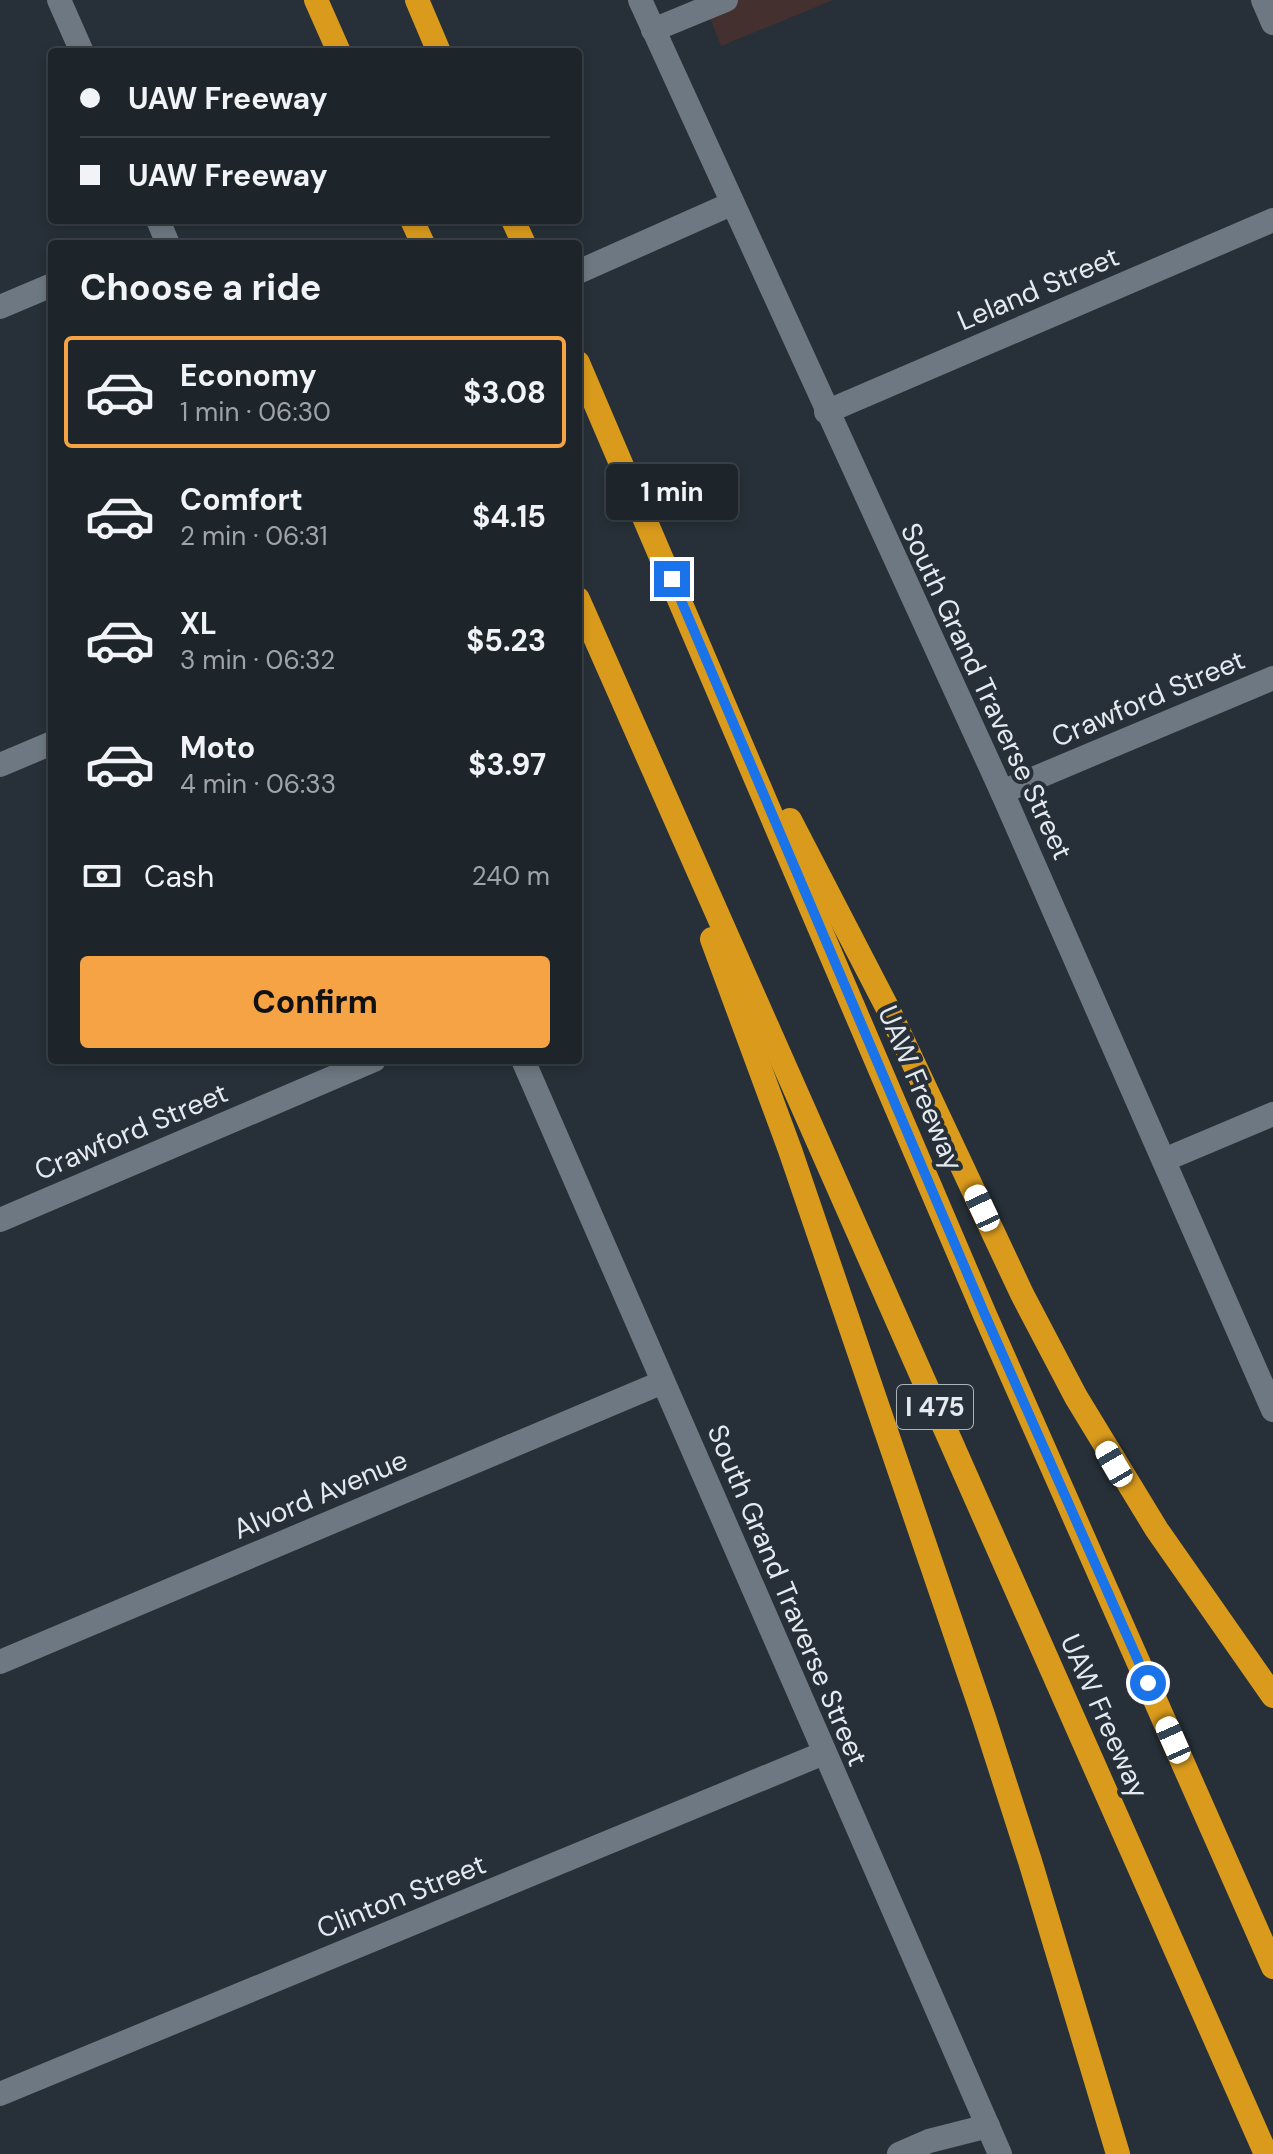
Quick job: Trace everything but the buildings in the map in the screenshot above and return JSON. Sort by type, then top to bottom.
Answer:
[{"type":"highway","points":[[316,0],[337,48]]},
{"type":"highway","points":[[417,0],[437,48]]},
{"type":"highway","name":"UAW Freeway","points":[[582,372],[985,1315],[1273,1967]]},
{"type":"highway","name":"UAW Freeway","points":[[582,608],[1266,2154]]},
{"type":"highway","points":[[605,661],[800,1179],[1026,1847],[1118,2154]]},
{"type":"highway","points":[[707,662],[888,1009],[1022,1294],[1069,1385],[1149,1519],[1273,1696]]},
{"type":"street","points":[[59,0],[80,48]]},
{"type":"street","name":"South Grand Traverse Street","points":[[640,0],[1002,792],[1273,1410]]},
{"type":"street","points":[[653,30],[726,0]]},
{"type":"street","points":[[1263,0],[1273,23]]},
{"type":"street","points":[[582,270],[731,204]]},
{"type":"street","name":"Leland Street","points":[[826,412],[1273,220]]},
{"type":"street","points":[[0,307],[48,287]]},
{"type":"street","name":"Crawford Street","points":[[1002,792],[1273,678]]},
{"type":"street","points":[[0,765],[48,745]]},
{"type":"street","name":"Crawford Street","points":[[0,1220],[365,1064]]},
{"type":"street","name":"South Grand Traverse Street","points":[[525,1064],[1000,2154]]},
{"type":"street","points":[[1164,1160],[1273,1114]]},
{"type":"street","name":"Alvord Avenue","points":[[0,1662],[663,1382]]},
{"type":"street","name":"Clinton Street","points":[[0,2094],[824,1753]]},
{"type":"street","points":[[899,2154],[929,2141],[988,2126]]},
{"type":"shaded area","points":[[703,0],[833,0],[721,46]]},
{"type":"route","points":[[672,579],[985,1315],[1148,1683]]}]
